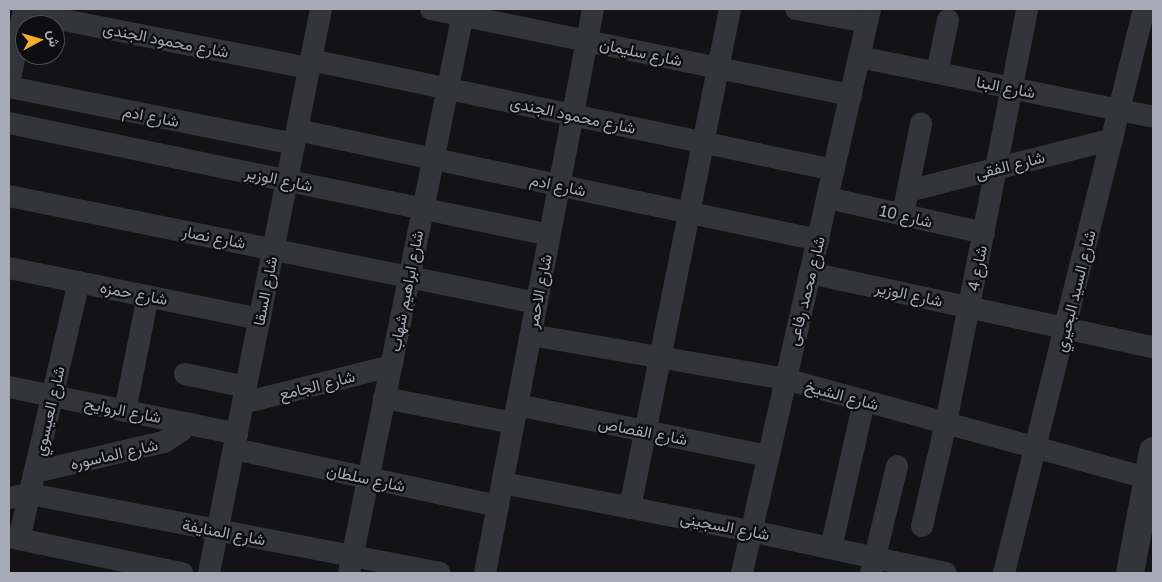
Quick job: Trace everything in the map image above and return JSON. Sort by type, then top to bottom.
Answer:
[{"type":"street","name":"شارع السقا","points":[[209,573],[321,9]]},
{"type":"street","name":"شارع سليمان","points":[[430,9],[463,12],[587,41],[851,95]]},
{"type":"street","name":"شارع الاحمر","points":[[486,573],[593,9]]},
{"type":"street","points":[[630,508],[730,9]]},
{"type":"street","points":[[796,9],[868,15]]},
{"type":"street","name":"شارع 4","points":[[922,526],[946,423],[1027,9]]},
{"type":"street","name":"شارع السيد البحيري","points":[[1004,573],[1037,448],[1144,10]]},
{"type":"street","name":"شارع محمود الجندى","points":[[24,11],[448,88],[834,170]]},
{"type":"street","points":[[9,85],[24,11]]},
{"type":"street","name":"شارع ابراهيم شهاب","points":[[350,565],[463,12]]},
{"type":"street","name":"شارع محمد رفاعى","points":[[742,573],[785,379],[819,240],[868,15]]},
{"type":"street","points":[[938,73],[948,20]]},
{"type":"street","name":"شارع البنا","points":[[859,57],[1153,116]]},
{"type":"street","name":"شارع ادم","points":[[9,85],[296,137],[433,159],[819,240]]},
{"type":"street","name":"شارع الوزير","points":[[9,124],[550,234]]},
{"type":"street","points":[[903,215],[921,124]]},
{"type":"street","name":"شارع الفقى","points":[[908,191],[1113,139]]},
{"type":"street","name":"شارع نصار","points":[[9,196],[537,302]]},
{"type":"street","name":"شارع 10","points":[[828,198],[984,234]]},
{"type":"street","name":"شارع حمزه","points":[[9,268],[260,319]]},
{"type":"street","name":"شارع الوزير","points":[[810,273],[1153,346]]},
{"type":"street","name":"شارع العيسوي","points":[[14,538],[24,488],[53,396],[80,282]]},
{"type":"street","points":[[125,411],[148,296]]},
{"type":"street","name":"شارع الشيخ","points":[[531,335],[785,379],[1148,478]]},
{"type":"street","name":"شارع الجامع","points":[[244,395],[391,366]]},
{"type":"street","points":[[185,374],[244,395]]},
{"type":"street","name":"شارع الروايح","points":[[9,387],[187,423],[235,442]]},
{"type":"street","points":[[384,398],[516,414]]},
{"type":"street","points":[[831,548],[864,401]]},
{"type":"street","name":"شارع القصاص","points":[[516,414],[645,432],[768,456]]},
{"type":"street","name":"شارع الماسوره","points":[[24,488],[164,442],[187,423]]},
{"type":"street","name":"شارع سلطان","points":[[235,442],[368,478],[498,506]]},
{"type":"street","points":[[1130,573],[1153,451]]},
{"type":"street","points":[[873,565],[897,466]]},
{"type":"street","name":"شارع السجينى","points":[[503,483],[831,548],[873,565],[946,573]]},
{"type":"street","name":"شارع المنايفة","points":[[24,488],[217,530],[350,565],[439,573]]},
{"type":"street","points":[[14,538],[182,573]]}]
